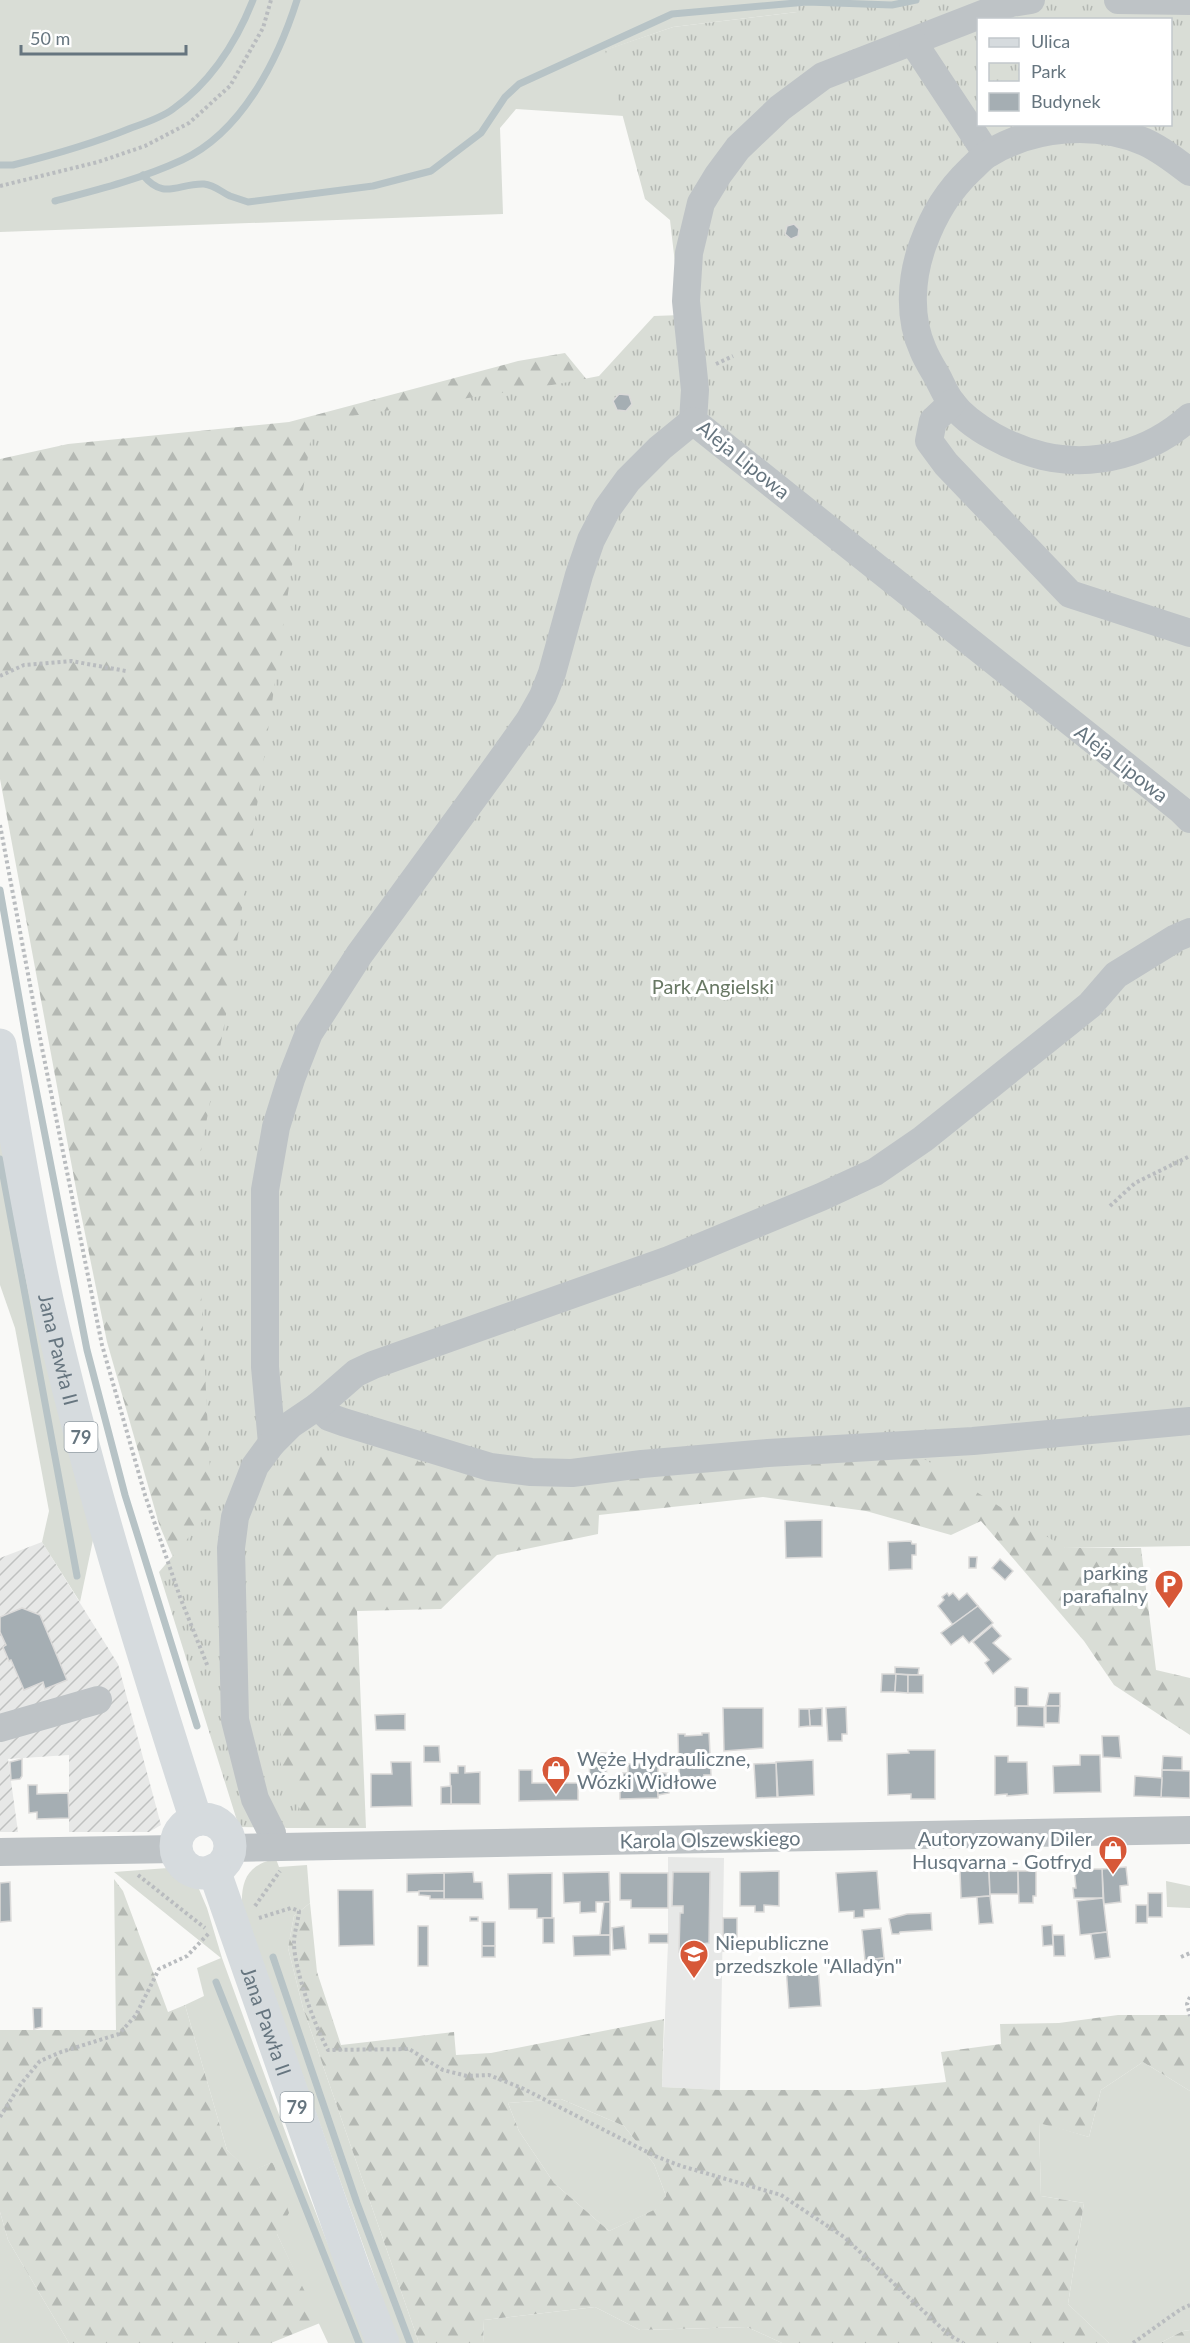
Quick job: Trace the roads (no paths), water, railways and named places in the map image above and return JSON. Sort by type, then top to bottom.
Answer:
[{"type":"main road","name":"Jana Pawła II","points":[[0,1045],[39,1263],[80,1436],[138,1640],[196,1820]]},
{"type":"main road","points":[[196,1820],[189,1823],[179,1834],[176,1849],[179,1859],[194,1871],[204,1873],[222,1859]]},
{"type":"main road","name":"79","points":[[196,1820],[211,1820],[223,1827],[227,1834],[222,1859]]},
{"type":"main road","name":"Jana Pawła II","points":[[222,1859],[354,2270],[383,2343]]},
{"type":"street","name":"Aleja Lipowa","points":[[1030,0],[1011,3],[837,70],[811,84],[780,108],[738,148],[701,203],[688,253],[686,301],[695,390],[693,421],[1190,819]]},
{"type":"street","points":[[1118,0],[1190,1]]},
{"type":"street","points":[[913,42],[987,154]]},
{"type":"street","points":[[1190,172],[1168,154],[1145,142],[1118,133],[1090,129],[1060,129],[1035,135],[987,154],[958,181],[933,217],[917,260],[913,283],[916,324],[922,349],[952,403],[979,427],[1000,440],[1025,452],[1076,461],[1105,459],[1132,452],[1158,441],[1190,417]]},
{"type":"street","points":[[952,403],[933,421],[929,441],[946,464],[1070,594],[1190,633]]},
{"type":"street","points":[[272,1443],[265,1367],[265,1190],[276,1127],[294,1070],[309,1034],[359,955],[529,721],[543,696],[552,673],[582,566],[591,540],[607,509],[628,480],[660,448],[693,421]]},
{"type":"street","points":[[272,1833],[255,1799],[236,1720],[231,1548],[235,1517],[255,1466],[272,1443],[290,1425],[318,1406],[356,1373],[373,1365],[669,1260],[875,1172],[923,1139],[1081,1012],[1116,975],[1176,938],[1190,932]]},
{"type":"street","points":[[318,1406],[329,1417],[343,1422],[489,1467],[531,1472],[572,1473],[642,1464],[757,1454],[973,1441],[1190,1421]]},
{"type":"street","points":[[0,1728],[98,1700]]},
{"type":"street","name":"Karola Olszewskiego","points":[[222,1859],[1190,1830]]},
{"type":"street","points":[[0,1852],[176,1849]]},
{"type":"waterway","points":[[0,165],[13,165],[72,149],[158,118],[168,112],[187,98],[211,74],[239,31],[253,0]]},
{"type":"waterway","points":[[55,201],[119,184],[166,167],[203,148],[223,132],[240,113],[268,70],[297,0]]},
{"type":"waterway","points":[[143,175],[151,183],[165,189],[204,184],[248,202],[373,186],[431,171],[481,133],[505,97],[519,84],[672,14],[807,2],[892,5],[916,0]]},
{"type":"waterway","points":[[0,890],[27,1043],[87,1350],[125,1495],[197,1726]]},
{"type":"waterway","points":[[0,1159],[77,1576]]},
{"type":"waterway","points":[[273,1957],[357,2203],[410,2343]]},
{"type":"waterway","points":[[216,1982],[359,2343]]},
{"type":"place","name":"parking parafialny","points":[[1169,1610]]},
{"type":"place","name":"Węże Hydrauliczne, Wózki Widłowe","points":[[556,1796]]},
{"type":"place","name":"Autoryzowany Diler Husqvarna - Gotfryd","points":[[1113,1876]]},
{"type":"place","name":"Niepubliczne przedszkole \"Alladyn\"","points":[[694,1980]]},
{"type":"park label","name":"Park Angielski","points":[[713,986]]}]
